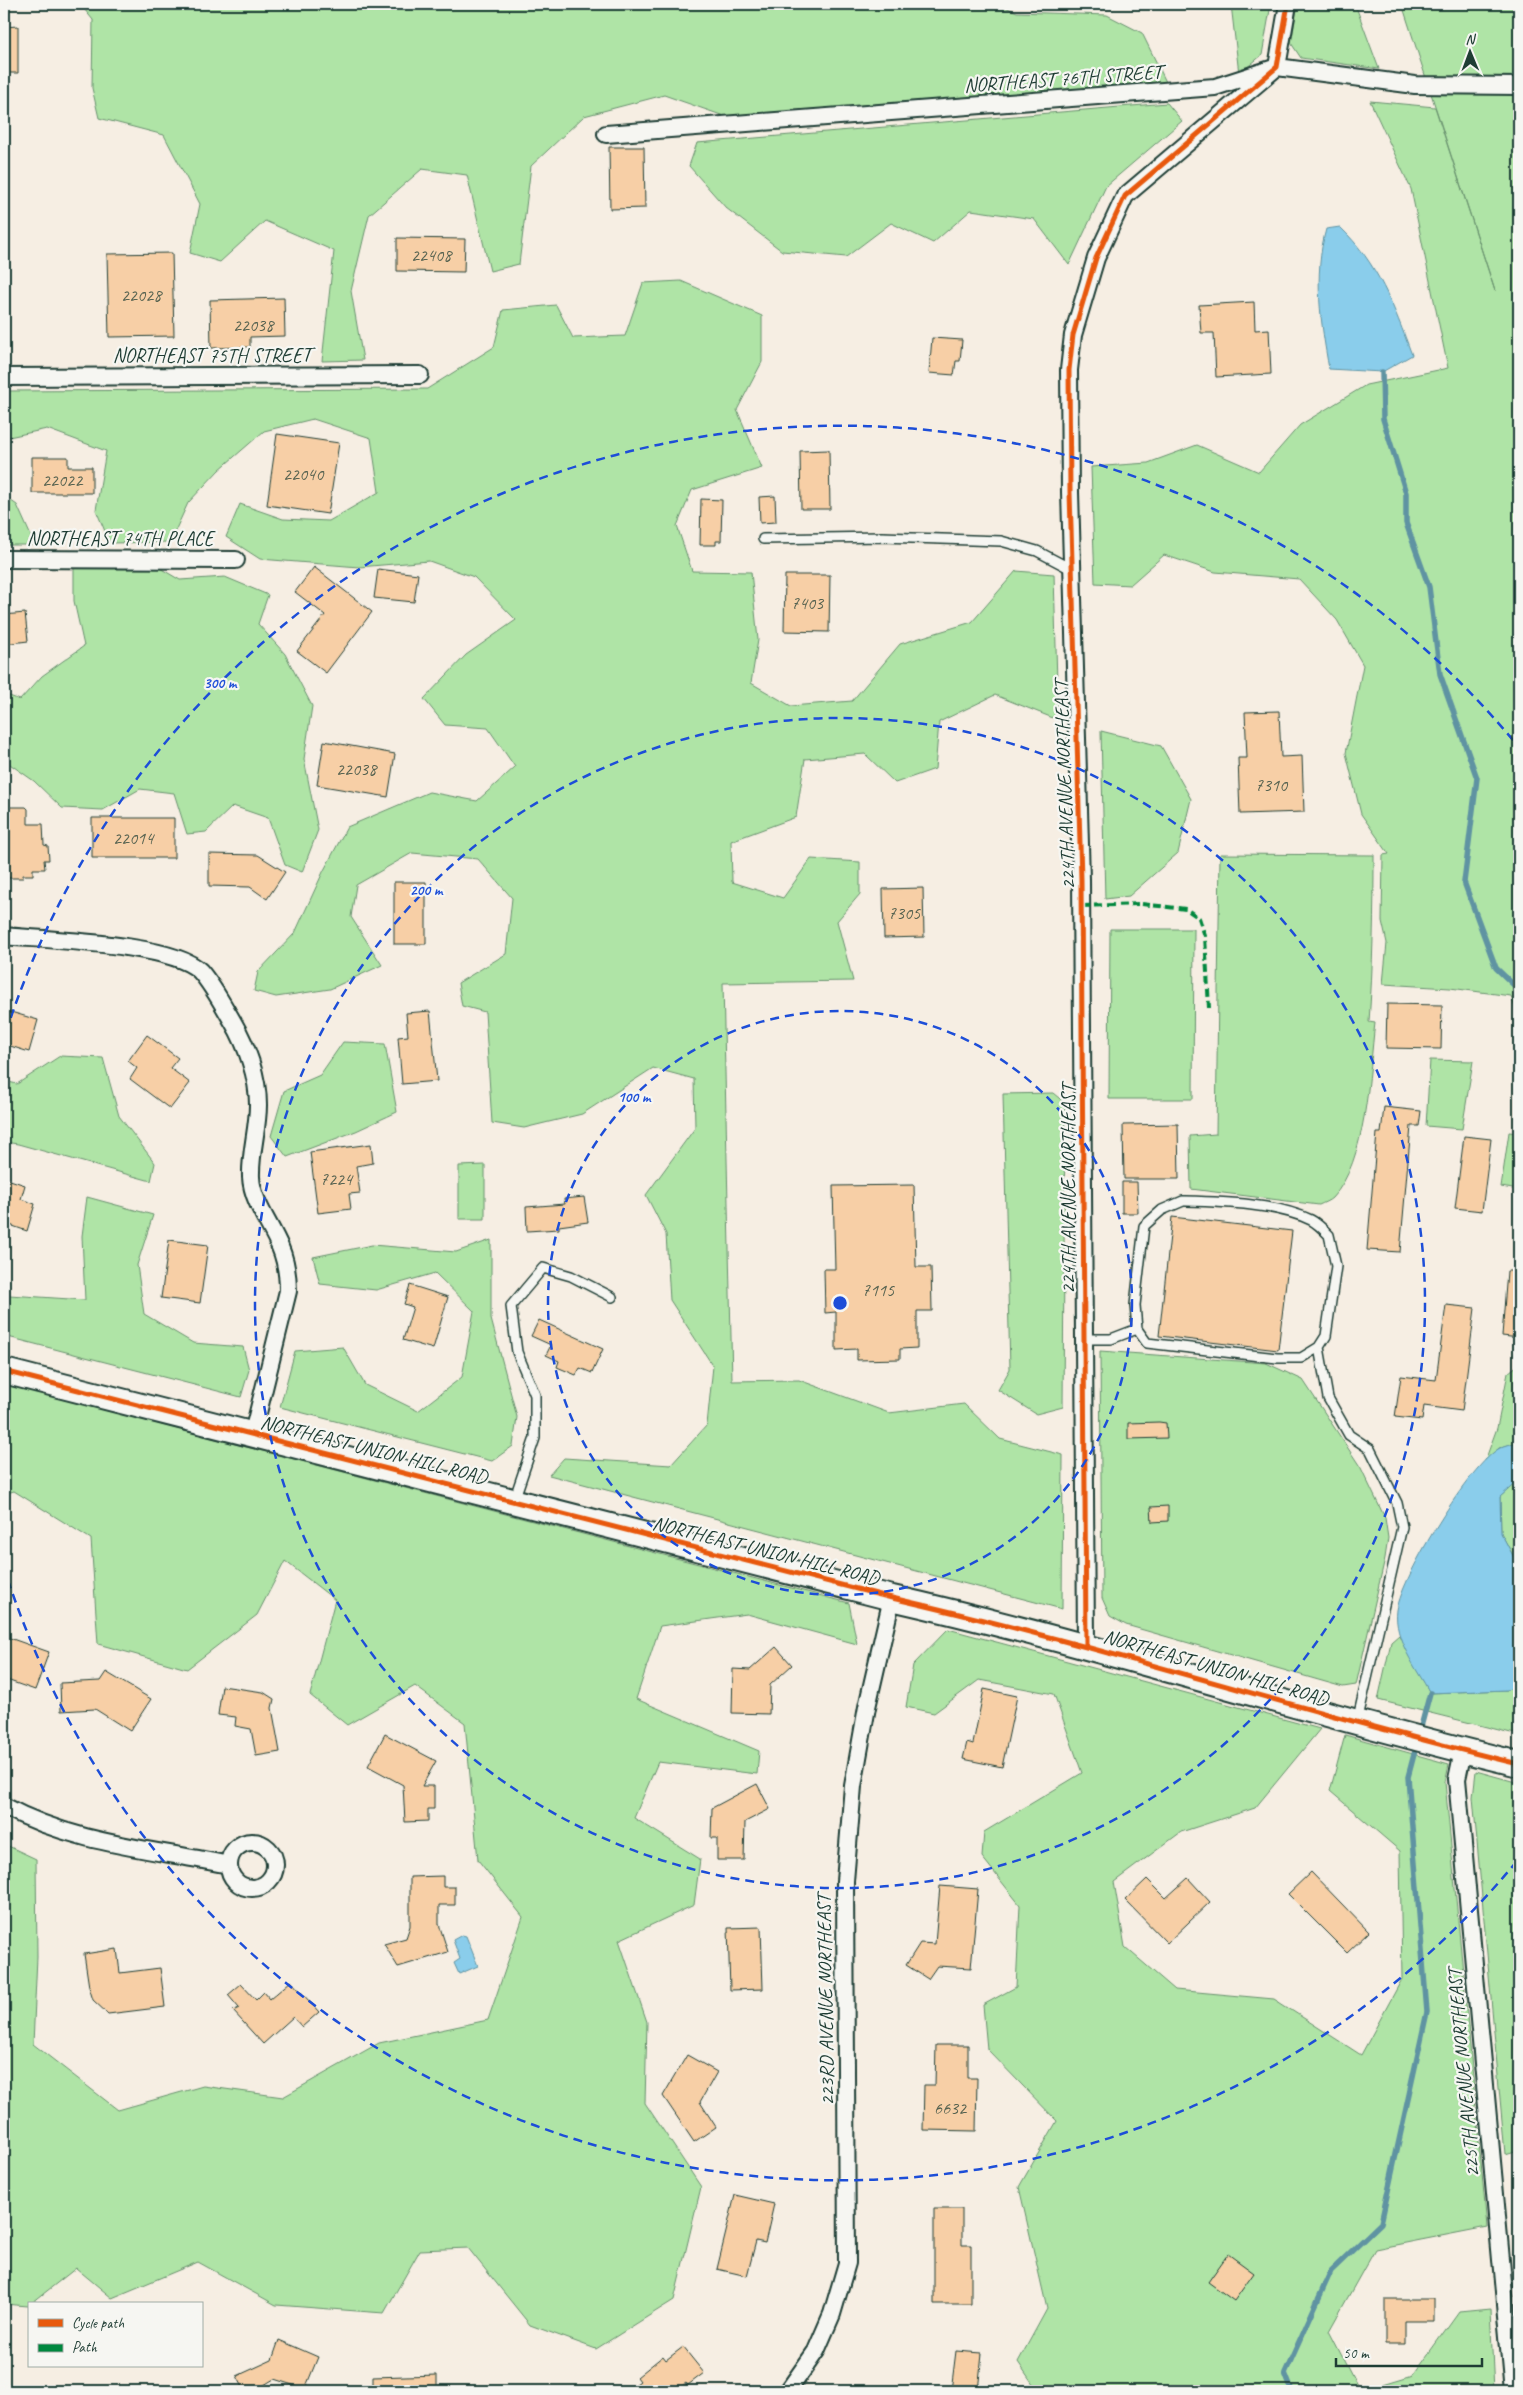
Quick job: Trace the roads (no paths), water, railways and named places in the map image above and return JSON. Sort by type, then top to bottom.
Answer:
[{"type":"street","points":[[1277,67],[1288,4]]},
{"type":"street","name":"NORTHEAST 76TH STREET","points":[[606,134],[1215,87],[1277,67],[1414,85],[1519,86]]},
{"type":"street","name":"224TH AVENUE NORTHEAST","points":[[1086,1646],[1082,879],[1069,370],[1073,335],[1096,258],[1125,196],[1277,67]]},
{"type":"street","name":"NORTHEAST 75TH STREET","points":[[4,376],[420,375]]},
{"type":"street","name":"NORTHEAST 74TH PLACE","points":[[4,559],[236,560]]},
{"type":"street","points":[[4,936],[137,948],[178,958],[199,970],[220,998],[237,1029],[255,1075],[258,1105],[251,1178],[257,1199],[280,1247],[287,1271],[288,1291],[253,1433]]},
{"type":"street","name":"NORTHEAST UNION HILL ROAD","points":[[4,1371],[253,1433],[892,1598],[984,1619],[1463,1751],[1519,1764]]},
{"type":"street","name":"223RD AVENUE NORTHEAST","points":[[788,2391],[816,2351],[832,2314],[847,2262],[845,1881],[853,1786],[867,1707],[892,1598]]},
{"type":"street","name":"225TH AVENUE NORTHEAST","points":[[1463,1751],[1458,1779],[1513,2391]]},
{"type":"street","points":[[4,1806],[26,1818],[76,1835],[140,1851],[191,1857],[229,1865]]},
{"type":"lane","points":[[763,539],[882,537],[1000,541],[1037,551],[1073,570]]},
{"type":"lane","points":[[1183,1201],[1279,1210],[1312,1220],[1329,1234],[1336,1266],[1326,1336],[1319,1347],[1301,1358],[1277,1358],[1147,1343],[1137,1328],[1135,1305],[1144,1226],[1162,1210],[1183,1201]]},
{"type":"lane","points":[[514,1501],[535,1438],[535,1395],[517,1352],[511,1306],[543,1268],[570,1276],[612,1297]]},
{"type":"lane","points":[[1084,1339],[1111,1339],[1137,1328]]},
{"type":"lane","points":[[1319,1347],[1328,1398],[1349,1435],[1370,1449],[1397,1503],[1402,1527],[1357,1722]]},
{"type":"water","points":[[1340,227],[1365,255],[1384,286],[1412,355],[1382,372],[1329,369],[1321,317],[1320,264],[1326,229]]},
{"type":"water","points":[[1518,1442],[1519,1480],[1500,1497],[1501,1533],[1519,1567],[1519,1686],[1507,1690],[1430,1693],[1402,1643],[1397,1621],[1397,1610],[1402,1594],[1411,1573],[1439,1522],[1472,1475],[1487,1458],[1500,1448]]},
{"type":"water","points":[[462,1935],[466,1936],[478,1966],[459,1974],[454,1963],[460,1959],[453,1940]]},
{"type":"waterway","points":[[1382,372],[1383,419],[1406,493],[1406,523],[1429,587],[1440,674],[1477,778],[1464,882],[1496,968],[1519,990]]},
{"type":"waterway","points":[[1419,1734],[1430,1693]]},
{"type":"waterway","points":[[1292,2391],[1285,2373],[1331,2271],[1381,2223],[1427,2012],[1408,1777],[1417,1743]]}]
